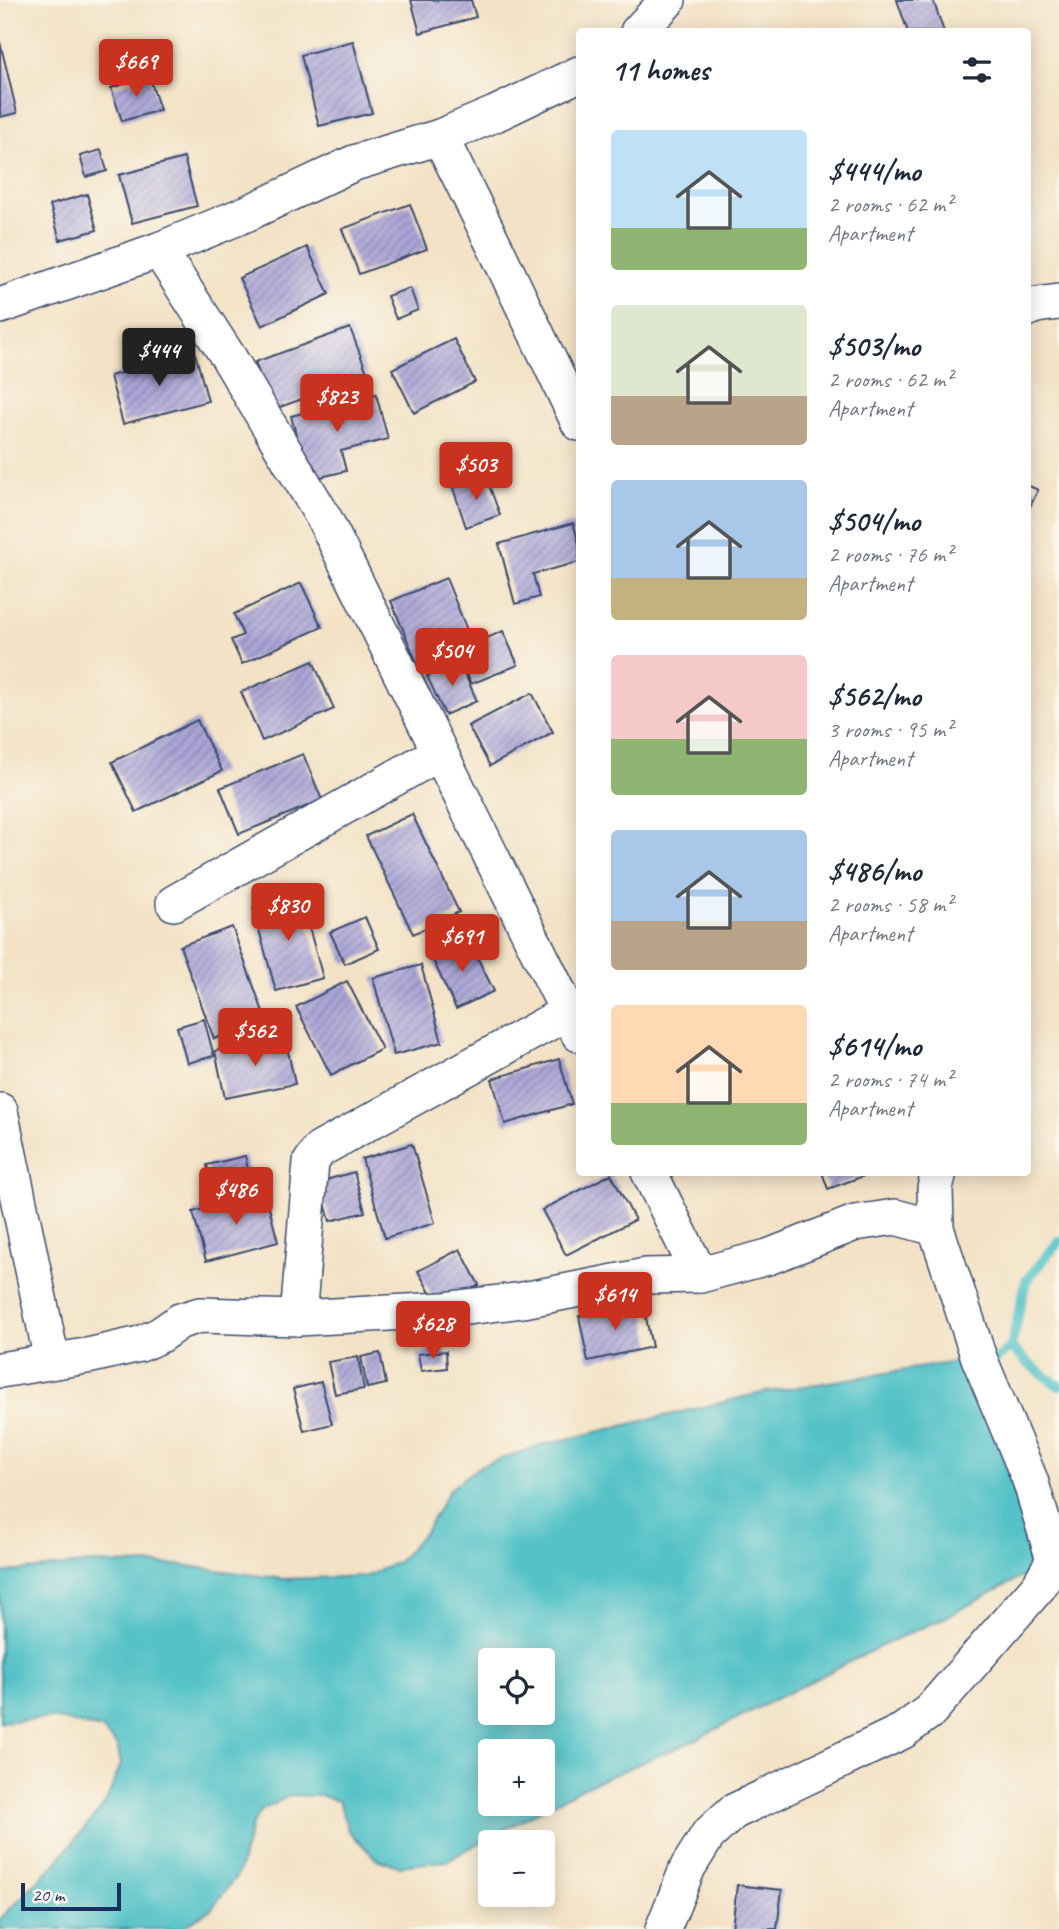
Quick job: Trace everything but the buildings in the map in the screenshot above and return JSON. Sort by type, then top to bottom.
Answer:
[{"type":"street","points":[[642,28],[668,0]]},
{"type":"street","points":[[0,306],[159,250],[248,213],[354,163],[440,137],[576,75]]},
{"type":"street","points":[[440,137],[576,417]]},
{"type":"street","points":[[159,250],[229,358],[324,520],[574,1023],[318,1150],[312,1162],[298,1318]]},
{"type":"street","points":[[1031,307],[1059,302]]},
{"type":"street","points":[[174,903],[439,754]]},
{"type":"street","points":[[0,1111],[52,1361]]},
{"type":"street","points":[[651,1176],[700,1275]]},
{"type":"street","points":[[663,1929],[688,1867],[708,1835],[724,1820],[733,1812],[903,1731],[930,1712],[1039,1586],[1057,1560],[1030,1480],[979,1358],[936,1228],[935,1188],[938,1176]]},
{"type":"street","points":[[0,1370],[92,1355],[140,1343],[160,1335],[180,1321],[200,1315],[298,1318],[443,1310],[523,1300],[646,1276],[700,1275],[768,1257],[855,1223],[895,1217],[936,1228]]},
{"type":"water","points":[[979,1358],[1054,1560],[946,1617],[887,1643],[686,1744],[582,1788],[555,1802],[555,1739],[478,1739],[478,1816],[530,1816],[504,1830],[478,1830],[478,1844],[446,1861],[399,1866],[376,1859],[348,1830],[339,1801],[322,1796],[291,1795],[262,1810],[252,1824],[238,1874],[211,1909],[180,1929],[0,1929],[0,1919],[54,1865],[105,1804],[121,1764],[117,1746],[102,1729],[52,1718],[0,1722],[0,1573],[91,1563],[181,1565],[283,1579],[367,1576],[398,1562],[427,1529],[450,1489],[480,1466],[542,1445],[761,1393]]},
{"type":"waterway","points":[[989,1365],[1011,1347],[1026,1281],[1059,1241]]},
{"type":"waterway","points":[[1011,1347],[1059,1386]]}]
